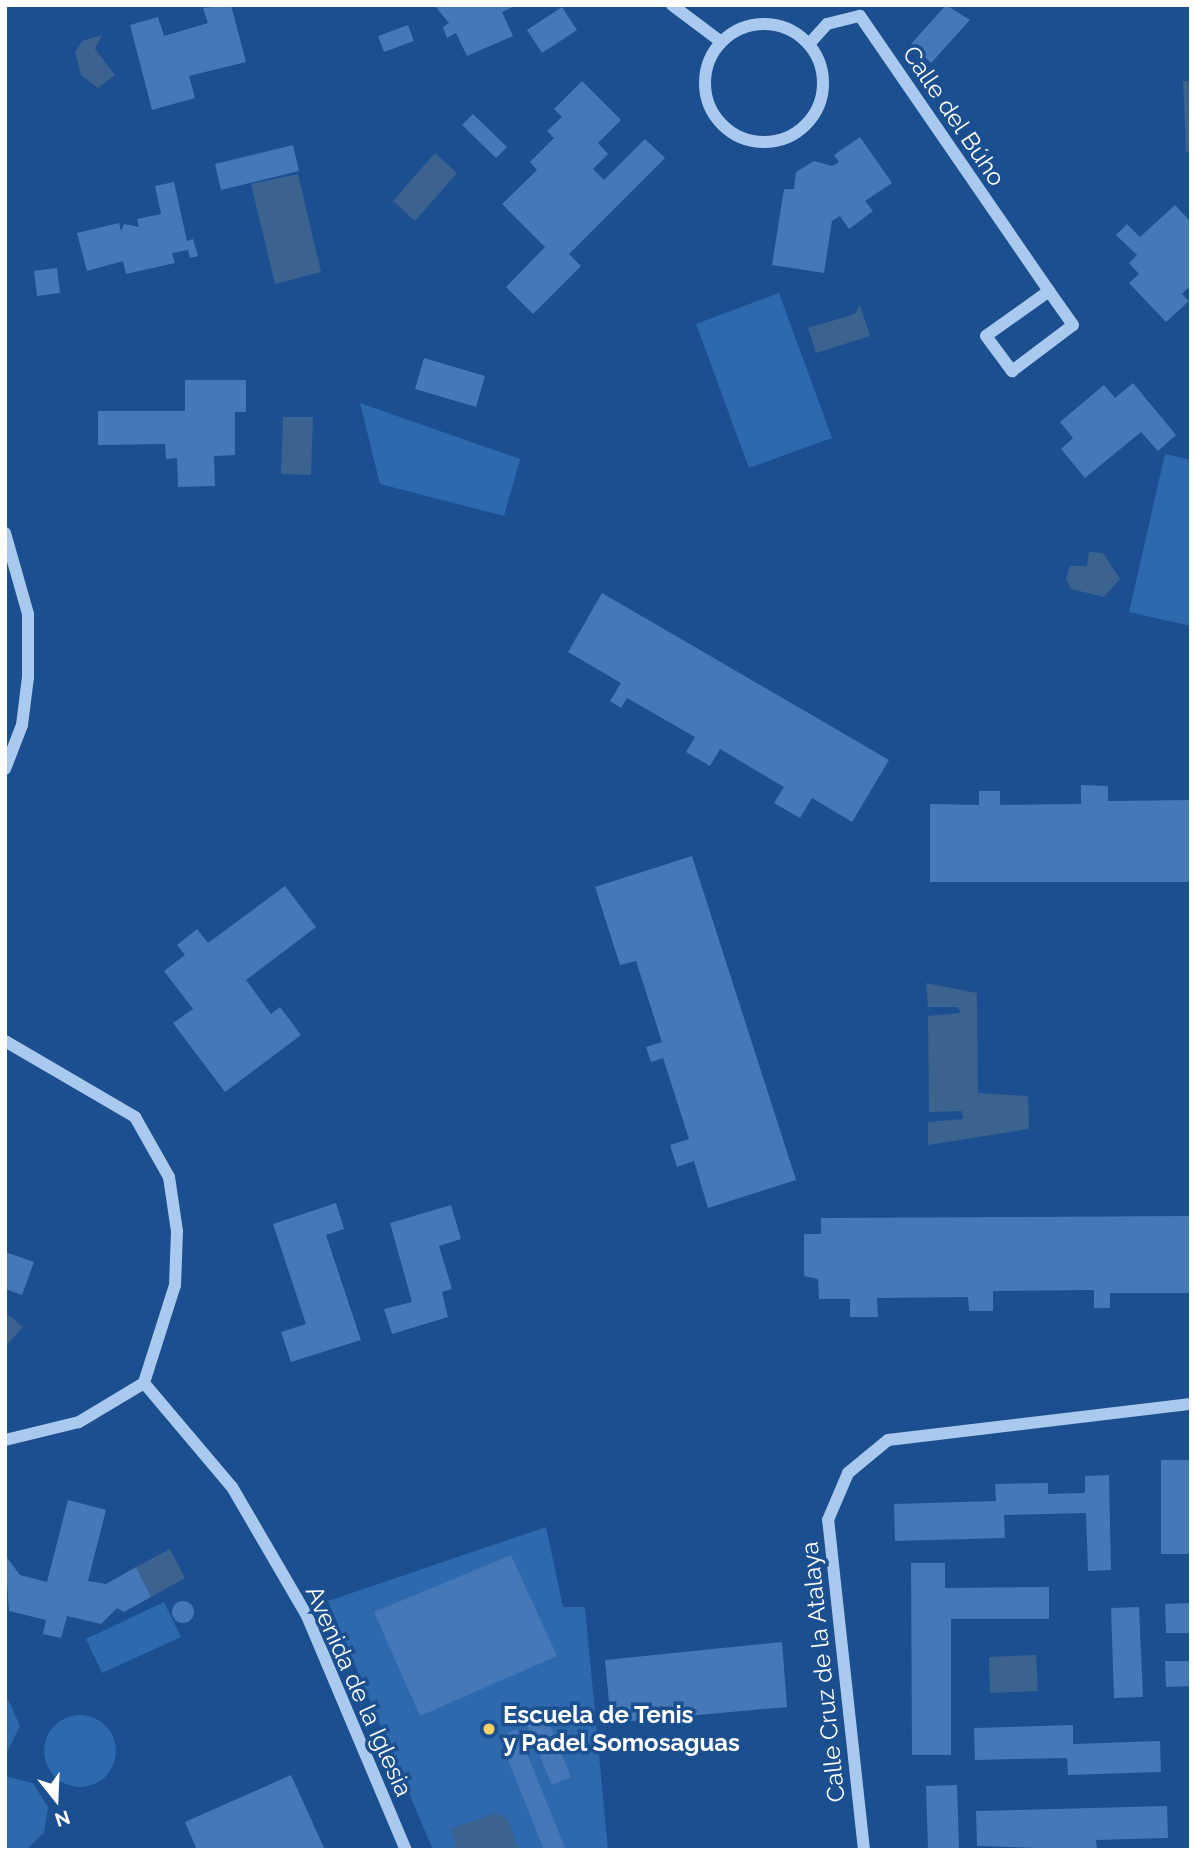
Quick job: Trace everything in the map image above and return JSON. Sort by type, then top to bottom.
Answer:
[{"type":"street","points":[[672,5],[720,41]]},
{"type":"street","name":"Calle del Búho","points":[[809,44],[827,24],[860,16],[1049,291],[1073,326],[1012,371],[986,337],[1049,291]]},
{"type":"street","points":[[759,24],[786,29],[809,44],[824,80],[812,118],[779,140],[760,142],[740,138],[711,110],[706,72],[720,41],[759,24]]},
{"type":"street","points":[[5,533],[28,614],[28,677],[22,724],[5,769]]},
{"type":"street","points":[[5,1041],[135,1117],[164,1166],[177,1231],[175,1285],[144,1383],[79,1422],[5,1440]]},
{"type":"street","name":"Avenida de la Iglesia","points":[[144,1383],[232,1487],[307,1616],[406,1850]]},
{"type":"street","name":"Calle Cruz de la Atalaya","points":[[864,1850],[828,1520],[848,1473],[888,1440],[1191,1404]]},
{"type":"shaded area","points":[[102,35],[95,49],[115,75],[98,88],[81,75],[75,52],[82,41]]},
{"type":"shaded area","points":[[1183,81],[1191,81],[1191,152],[1186,152]]},
{"type":"shaded area","points":[[435,153],[457,173],[415,221],[393,201]]},
{"type":"shaded area","points":[[298,174],[321,272],[275,284],[251,184]]},
{"type":"shaded area","points":[[779,293],[832,438],[749,468],[696,324]]},
{"type":"shaded area","points":[[860,305],[870,336],[816,353],[808,328],[855,314]]},
{"type":"shaded area","points":[[360,403],[520,459],[504,516],[380,484]]},
{"type":"shaded area","points":[[283,417],[313,417],[311,475],[281,474]]},
{"type":"shaded area","points":[[1165,454],[1191,460],[1191,626],[1129,612]]},
{"type":"shaded area","points":[[1089,552],[1103,553],[1120,579],[1104,597],[1071,589],[1066,579],[1070,566],[1087,566]]},
{"type":"shaded area","points":[[926,983],[977,993],[978,1093],[1028,1096],[1029,1129],[928,1145],[928,1122],[963,1119],[962,1111],[929,1112],[928,1016],[961,1013],[958,1007],[928,1007]]},
{"type":"shaded area","points":[[5,1312],[23,1327],[5,1347]]},
{"type":"shaded area","name":"Escuela de Tenis y Padel Somosaguas","points":[[546,1527],[563,1607],[585,1607],[608,1850],[433,1850],[328,1601]]},
{"type":"shaded area","points":[[170,1549],[185,1578],[151,1597],[136,1567]]},
{"type":"shaded area","points":[[164,1602],[181,1637],[102,1673],[86,1639]]},
{"type":"shaded area","points":[[1036,1655],[1038,1691],[990,1693],[989,1657]]},
{"type":"shaded area","points":[[5,1693],[20,1726],[5,1756]]},
{"type":"shaded area","points":[[80,1715],[100,1721],[110,1731],[116,1751],[110,1771],[100,1781],[80,1787],[60,1781],[50,1771],[44,1751],[50,1731],[60,1721]]},
{"type":"shaded area","points":[[5,1776],[33,1783],[48,1807],[44,1833],[26,1850],[5,1850]]},
{"type":"shaded area","points":[[495,1813],[508,1819],[518,1850],[457,1850],[451,1829]]},
{"type":"building","points":[[231,5],[246,62],[189,76],[195,98],[152,110],[130,25],[158,17],[164,36],[208,23],[203,8]]},
{"type":"building","points":[[434,5],[517,5],[502,12],[513,36],[467,56],[456,33],[447,38],[443,27],[449,23]]},
{"type":"building","points":[[946,5],[970,20],[931,63],[911,44]]},
{"type":"building","points":[[562,7],[577,30],[542,53],[527,30]]},
{"type":"building","points":[[408,25],[414,41],[384,52],[378,36]]},
{"type":"building","points":[[582,81],[621,120],[598,143],[608,154],[593,169],[604,180],[645,139],[665,158],[569,254],[581,266],[533,314],[506,287],[545,247],[502,204],[537,170],[530,162],[554,138],[547,131],[562,117],[554,109]]},
{"type":"building","points":[[473,114],[507,147],[496,158],[462,125]]},
{"type":"building","points":[[860,137],[892,183],[865,201],[873,211],[849,229],[840,216],[832,221],[824,273],[772,265],[784,189],[794,189],[796,172],[814,161],[832,166],[839,162],[834,155]]},
{"type":"building","points":[[293,145],[299,171],[221,190],[215,164]]},
{"type":"building","points":[[174,182],[187,241],[193,239],[198,256],[190,258],[188,250],[172,253],[175,263],[126,274],[123,261],[87,271],[77,233],[119,223],[121,231],[124,224],[139,227],[137,219],[161,214],[155,186]]},
{"type":"building","points":[[1175,205],[1191,222],[1191,285],[1182,294],[1189,301],[1166,322],[1129,283],[1139,274],[1129,263],[1137,255],[1116,235],[1127,224],[1140,237]]},
{"type":"building","points":[[57,268],[60,293],[37,296],[34,271]]},
{"type":"building","points":[[424,358],[485,376],[476,407],[415,389]]},
{"type":"building","points":[[185,380],[246,380],[246,412],[235,412],[235,455],[214,456],[215,486],[178,487],[177,458],[166,459],[165,444],[98,445],[98,411],[185,411]]},
{"type":"building","points":[[1133,383],[1176,435],[1158,451],[1141,432],[1085,478],[1061,449],[1073,438],[1060,422],[1104,385],[1115,398]]},
{"type":"building","points":[[602,593],[889,760],[852,822],[812,798],[800,818],[774,803],[784,787],[720,749],[710,766],[686,752],[695,737],[627,698],[621,708],[610,701],[621,683],[568,652]]},
{"type":"building","points":[[1081,785],[1108,786],[1108,801],[1191,800],[1191,882],[930,882],[930,804],[979,805],[979,791],[1000,791],[1000,805],[1081,804]]},
{"type":"building","points":[[692,856],[796,1180],[708,1208],[694,1161],[677,1167],[670,1145],[689,1139],[663,1058],[651,1062],[646,1047],[662,1042],[636,961],[620,965],[595,887]]},
{"type":"building","points":[[285,886],[316,927],[246,980],[271,1014],[280,1007],[301,1035],[225,1092],[173,1023],[193,1009],[164,971],[185,955],[177,945],[197,929],[208,943]]},
{"type":"building","points":[[336,1203],[344,1229],[326,1235],[361,1340],[291,1362],[281,1332],[306,1324],[273,1224]]},
{"type":"building","points":[[451,1205],[461,1239],[439,1246],[452,1289],[442,1292],[448,1317],[392,1334],[384,1309],[412,1302],[390,1223]]},
{"type":"building","points":[[1191,1216],[1191,1293],[1110,1293],[1110,1308],[1094,1308],[1094,1290],[993,1291],[993,1311],[969,1311],[968,1297],[877,1298],[878,1317],[850,1317],[850,1299],[819,1299],[818,1279],[804,1276],[804,1234],[821,1234],[821,1218]]},
{"type":"building","points":[[5,1252],[34,1262],[22,1295],[5,1289]]},
{"type":"building","points":[[1161,1460],[1191,1460],[1191,1554],[1161,1554]]},
{"type":"building","points":[[1109,1475],[1111,1570],[1088,1571],[1086,1513],[1004,1515],[1005,1538],[895,1541],[894,1504],[996,1501],[995,1484],[1048,1483],[1048,1494],[1085,1493],[1085,1476]]},
{"type":"building","points":[[68,1500],[106,1510],[88,1581],[106,1584],[136,1567],[151,1597],[124,1612],[117,1608],[101,1624],[67,1616],[61,1638],[43,1634],[46,1620],[9,1611],[5,1555],[20,1575],[47,1582]]},
{"type":"building","points":[[511,1555],[557,1656],[420,1716],[374,1612]]},
{"type":"building","points":[[911,1563],[945,1563],[945,1588],[1049,1587],[1049,1619],[951,1619],[951,1755],[912,1755]]},
{"type":"building","points":[[183,1601],[193,1608],[194,1612],[187,1622],[183,1623],[173,1616],[172,1612],[179,1602]]},
{"type":"building","points":[[1191,1603],[1191,1633],[1166,1633],[1165,1604]]},
{"type":"building","points":[[1139,1607],[1143,1697],[1114,1698],[1111,1608]]},
{"type":"building","points":[[782,1642],[787,1707],[611,1723],[605,1660]]},
{"type":"building","points":[[1165,1661],[1191,1661],[1191,1686],[1166,1687]]},
{"type":"building","points":[[546,1715],[571,1777],[552,1785],[526,1723]]},
{"type":"building","points":[[1073,1725],[1073,1744],[1160,1741],[1161,1772],[1068,1775],[1067,1758],[975,1760],[974,1728]]},
{"type":"building","points":[[517,1729],[566,1850],[544,1850],[499,1737]]},
{"type":"building","points":[[291,1775],[325,1850],[197,1850],[185,1822]]},
{"type":"building","points":[[957,1785],[959,1850],[928,1850],[926,1786]]},
{"type":"building","points":[[1167,1806],[1168,1838],[1096,1840],[1097,1850],[977,1846],[976,1811]]},
{"type":"place","name":"Escuela de Tenis y Padel Somosaguas","points":[[489,1729]]}]
